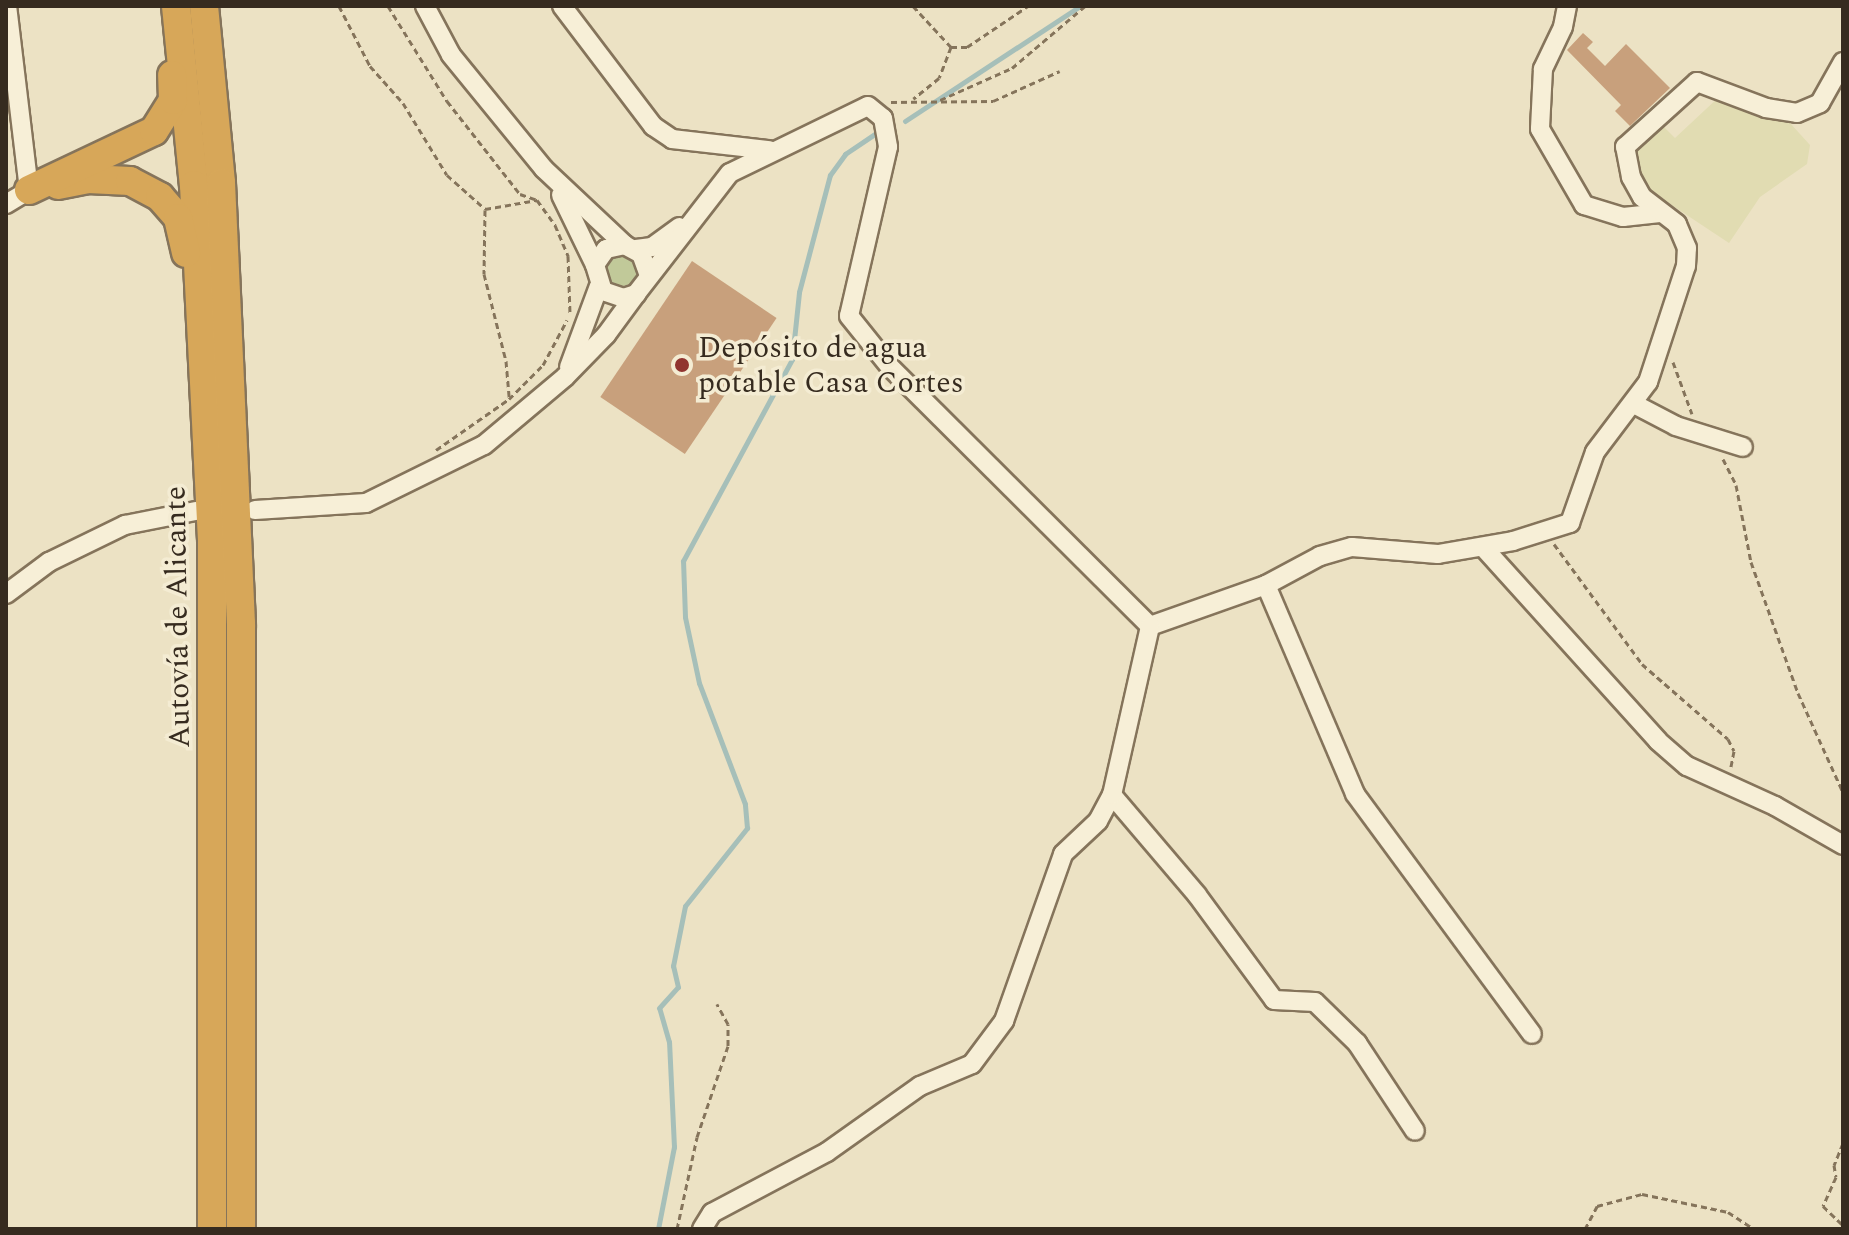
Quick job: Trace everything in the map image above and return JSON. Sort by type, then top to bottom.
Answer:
[{"type":"highway","name":"Autovía de Alicante","points":[[204,6],[222,199],[240,608],[245,910],[241,1229]]},
{"type":"highway","points":[[18,197],[154,131],[173,100],[166,31],[176,9]]},
{"type":"highway","name":"Autovía de Alicante","points":[[176,9],[202,316],[212,556],[212,1229]]},
{"type":"highway","points":[[18,197],[88,179],[130,181],[160,197],[178,218],[185,238],[188,287],[202,316]]},
{"type":"street","points":[[7,6],[18,197]]},
{"type":"street","points":[[562,6],[653,126],[672,139],[769,150]]},
{"type":"street","points":[[1567,6],[1563,27],[1543,69],[1538,100],[1540,129],[1569,188],[1600,214],[1660,213]]},
{"type":"street","points":[[433,10],[451,55],[544,169],[630,247],[648,273]]},
{"type":"street","points":[[1150,626],[1266,585],[1320,556],[1352,547],[1438,554],[1546,533],[1570,523],[1595,452],[1634,404],[1665,343],[1686,266],[1687,248],[1677,224],[1660,213],[1631,177],[1625,147],[1686,87],[1697,82],[1766,108],[1797,113],[1820,103],[1843,62]]},
{"type":"street","points":[[255,510],[366,503],[484,445],[565,377],[606,335],[648,273],[730,173],[840,115],[868,106],[883,118],[888,147],[849,316],[890,367],[1150,626]]},
{"type":"street","points":[[544,169],[595,265],[599,286],[565,377]]},
{"type":"street","points":[[595,265],[606,249],[652,247],[705,203]]},
{"type":"street","points":[[599,286],[616,297],[636,294]]},
{"type":"street","points":[[1634,404],[1700,434],[1743,447]]},
{"type":"street","points":[[6,594],[49,562],[125,525],[196,511]]},
{"type":"street","points":[[1483,547],[1658,741],[1687,766],[1843,845]]},
{"type":"street","points":[[1266,585],[1355,794],[1532,1034]]},
{"type":"street","points":[[702,1229],[712,1213],[827,1152],[920,1086],[972,1064],[1004,1021],[1063,854],[1098,821],[1112,795],[1150,626]]},
{"type":"street","points":[[1112,795],[1197,895],[1274,1000],[1315,1002],[1357,1043],[1415,1131]]},
{"type":"path","points":[[339,6],[370,66],[403,103],[447,175],[485,209],[484,274],[506,361],[509,399]]},
{"type":"path","points":[[388,6],[447,101],[520,194],[537,200],[568,256],[570,312],[543,365],[509,399],[432,454]]},
{"type":"path","points":[[913,6],[951,47],[967,47],[1028,6]]},
{"type":"path","points":[[935,101],[1012,68],[1085,6]]},
{"type":"path","points":[[913,99],[939,78],[951,47]]},
{"type":"path","points":[[873,109],[913,99],[993,101],[1060,71]]},
{"type":"path","points":[[485,209],[537,200]]},
{"type":"path","points":[[1673,350],[1673,373],[1700,434],[1729,466],[1751,562],[1811,727],[1843,792]]},
{"type":"path","points":[[1546,533],[1642,664],[1728,739],[1734,751],[1730,770],[1719,782]]},
{"type":"path","points":[[677,1229],[697,1137],[728,1046],[728,1024],[717,1004]]},
{"type":"path","points":[[1843,1143],[1834,1165],[1836,1177],[1823,1206],[1843,1225]]},
{"type":"path","points":[[1585,1229],[1597,1206],[1642,1194],[1728,1212],[1754,1229]]},
{"type":"shaded area","points":[[1720,96],[1790,123],[1810,145],[1807,164],[1760,197],[1729,243],[1643,186],[1632,153],[1661,124],[1675,138]]},
{"type":"green space","points":[[622,256],[633,260],[637,271],[633,282],[622,286],[611,282],[607,271],[611,260]]},
{"type":"building","points":[[1583,33],[1593,42],[1587,48],[1605,66],[1626,44],[1670,88],[1630,126],[1615,111],[1621,105],[1567,50]]},
{"type":"building","name":"Depósito de agua potable Casa Cortes","points":[[692,261],[777,318],[685,454],[600,397]]},
{"type":"waterway","points":[[905,121],[1080,6]]},
{"type":"waterway","points":[[658,1229],[674,1147],[669,1042],[659,1008],[678,987],[673,966],[685,906],[747,828],[745,804],[699,683],[685,617],[683,561],[792,359],[799,292],[830,175],[845,154],[875,134]]},
{"type":"place","name":"Depósito de agua potable Casa Cortes","points":[[682,365]]}]
